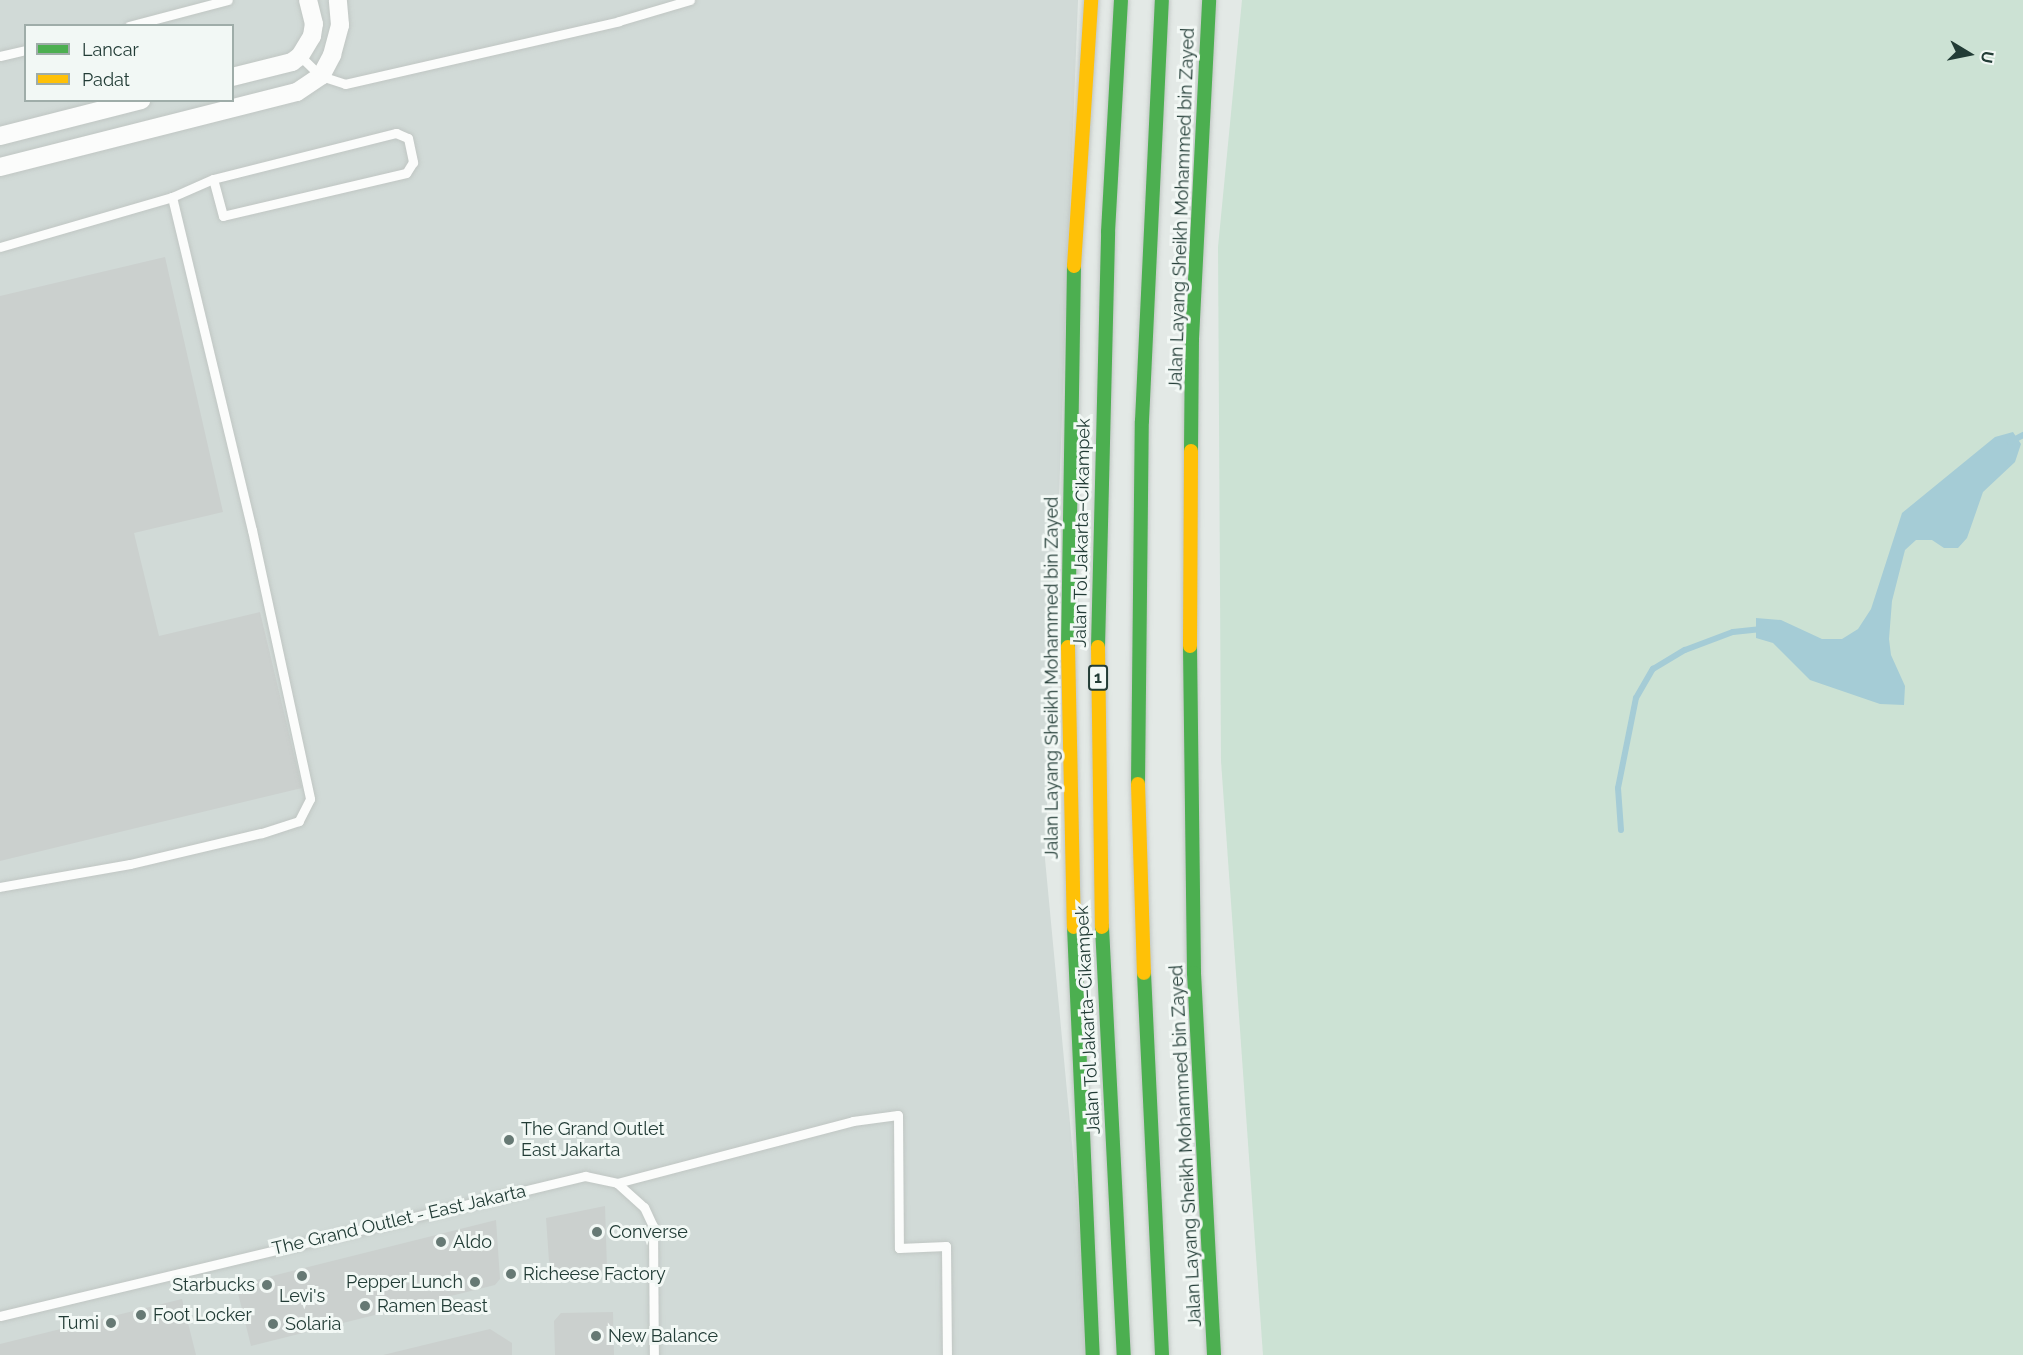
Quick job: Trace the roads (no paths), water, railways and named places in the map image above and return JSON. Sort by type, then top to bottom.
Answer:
[{"type":"highway","name":"Jalan Layang Sheikh Mohammed bin Zayed","points":[[1091,0],[1074,244],[1066,586],[1077,1042],[1093,1355]]},
{"type":"highway","name":"Jalan Tol Jakarta–Cikampek","points":[[1122,0],[1109,211],[1098,640],[1100,864],[1124,1355]]},
{"type":"highway","points":[[1162,0],[1142,421],[1138,779],[1144,988],[1162,1355]]},
{"type":"highway","name":"Jalan Layang Sheikh Mohammed bin Zayed","points":[[1209,0],[1192,339],[1190,685],[1194,974],[1214,1355]]},
{"type":"street","points":[[234,76],[292,62],[300,56],[312,36],[314,24],[308,0]]},
{"type":"street","points":[[0,167],[297,92],[321,76],[337,39],[338,0]]},
{"type":"street","points":[[0,136],[98,106],[127,102]]},
{"type":"lane","points":[[137,24],[228,0]]},
{"type":"lane","points":[[300,56],[321,76],[345,84],[619,21],[690,0]]},
{"type":"lane","points":[[0,56],[24,50]]},
{"type":"lane","points":[[0,247],[172,197],[213,179],[396,133],[408,138],[413,162],[406,173],[224,216],[213,179]]},
{"type":"lane","points":[[0,887],[130,864],[261,833],[299,821],[310,799],[252,530],[172,197]]},
{"type":"lane","points":[[617,1183],[853,1121],[898,1116],[899,1248],[946,1246],[947,1355]]},
{"type":"lane","name":"The Grand Outlet - East Jakarta","points":[[0,1316],[585,1176],[617,1183],[644,1207],[653,1226],[654,1355]]},
{"type":"water","points":[[2013,432],[2021,444],[2015,462],[1983,492],[1967,538],[1958,548],[1944,548],[1932,540],[1916,540],[1905,550],[1892,601],[1889,639],[1891,655],[1905,686],[1904,705],[1880,704],[1810,680],[1773,643],[1756,638],[1756,618],[1781,620],[1822,639],[1842,639],[1858,629],[1871,609],[1902,513],[1995,437]]},
{"type":"waterway","points":[[2010,442],[2023,435]]},
{"type":"waterway","points":[[1621,830],[1618,788],[1636,698],[1653,669],[1685,650],[1733,632],[1764,629]]},
{"type":"place","name":"The Grand Outlet East Jakarta","points":[[509,1140]]},
{"type":"place","name":"Converse","points":[[597,1232]]},
{"type":"place","name":"Aldo","points":[[441,1242]]},
{"type":"place","name":"Richeese Factory","points":[[511,1274]]},
{"type":"place","name":"Levi's","points":[[302,1276]]},
{"type":"place","name":"Pepper Lunch","points":[[475,1282]]},
{"type":"place","name":"Starbucks","points":[[267,1285]]},
{"type":"place","name":"Ramen Beast","points":[[365,1306]]},
{"type":"place","name":"Foot Locker","points":[[141,1315]]},
{"type":"place","name":"Tumi","points":[[111,1323]]},
{"type":"place","name":"Solaria","points":[[273,1324]]},
{"type":"place","name":"New Balance","points":[[596,1336]]}]
